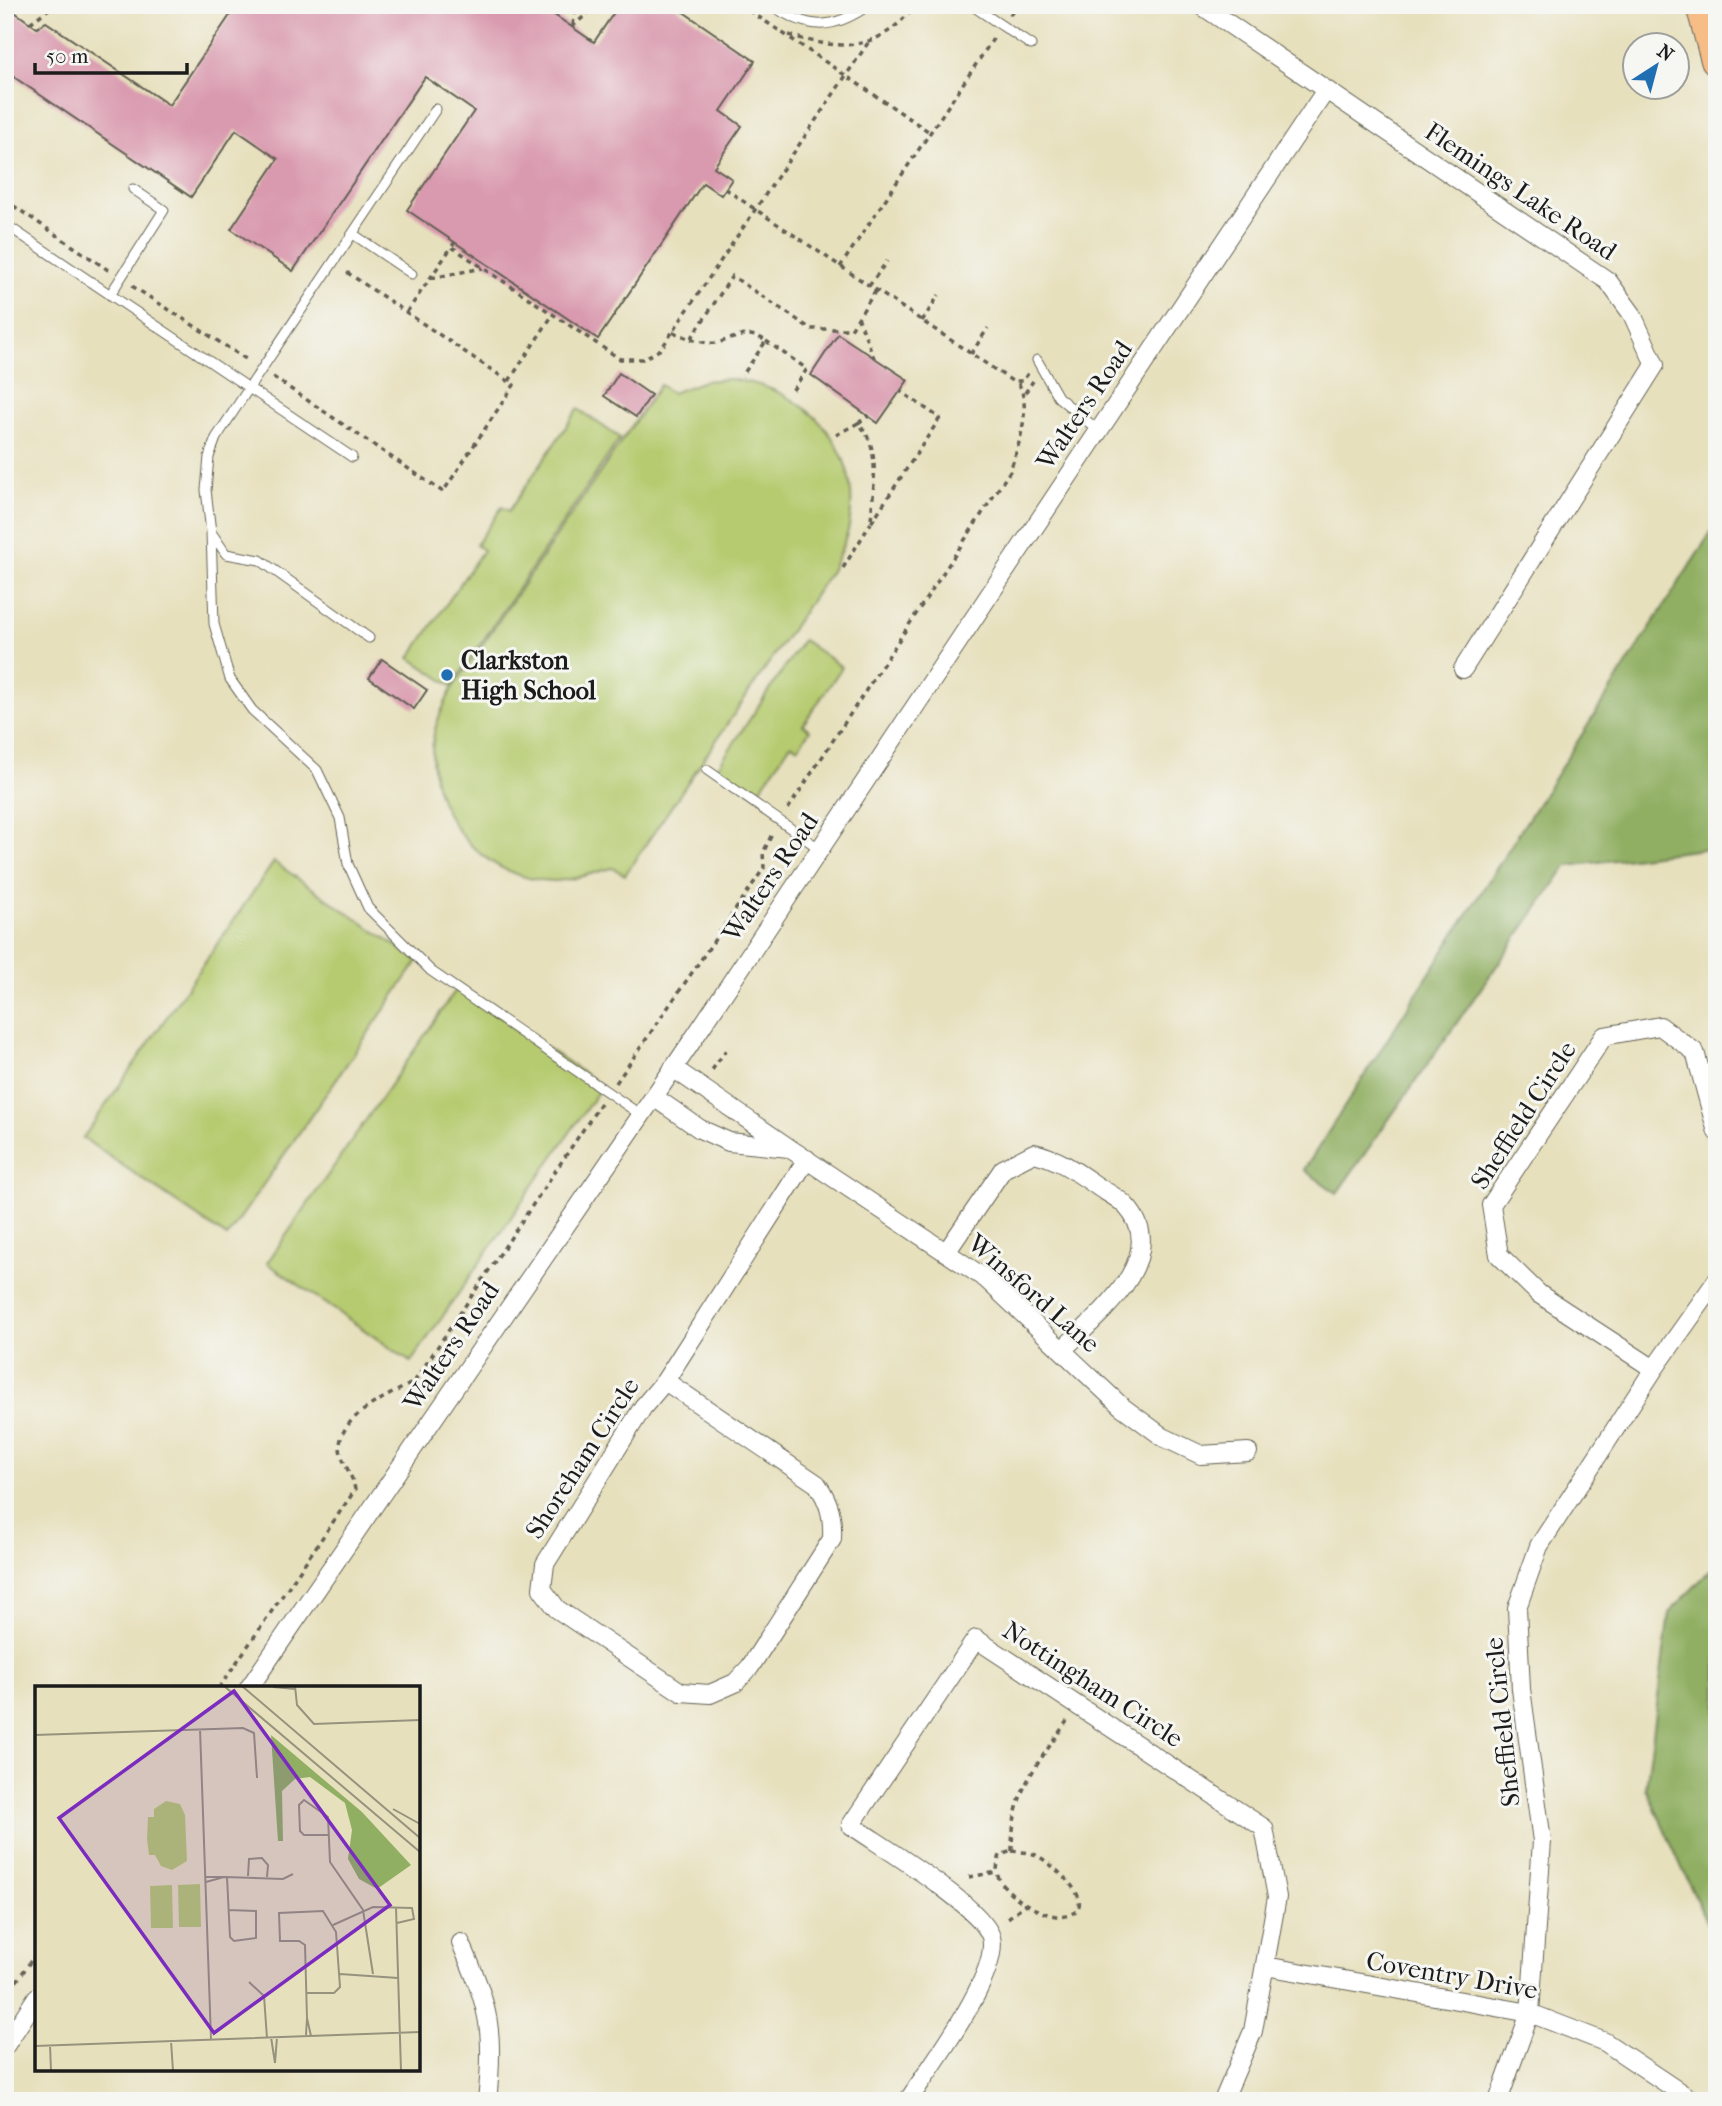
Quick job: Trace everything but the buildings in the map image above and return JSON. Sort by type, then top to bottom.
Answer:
[{"type":"highway","points":[[1702,5],[1717,60]]},
{"type":"street","name":"Flemings Lake Road","points":[[1201,5],[1608,281],[1632,314],[1656,365],[1463,669]]},
{"type":"street","name":"Walters Road","points":[[250,1686],[642,1115],[1326,90]]},
{"type":"street","name":"Sheffield Circle","points":[[1654,1369],[1539,1294],[1499,1255],[1491,1205],[1604,1036],[1660,1026],[1695,1052],[1717,1132]]},
{"type":"street","name":"Winsford Lane","points":[[673,1068],[986,1279],[1121,1406],[1163,1437],[1201,1455],[1248,1452]]},
{"type":"street","name":"Winsford Lane","points":[[654,1097],[701,1129],[729,1142],[789,1148]]},
{"type":"street","points":[[947,1251],[1003,1169],[1034,1153],[1056,1158],[1126,1205],[1141,1229],[1139,1253],[1130,1279],[1062,1350]]},
{"type":"street","name":"Shoreham Circle","points":[[665,1381],[817,1484],[828,1500],[833,1518],[832,1539],[750,1667],[735,1683],[710,1693],[681,1692],[557,1609],[542,1589],[545,1564],[643,1407],[665,1381],[807,1159]]},
{"type":"street","name":"Sheffield Circle","points":[[1498,2101],[1530,2013],[1542,1841],[1521,1689],[1517,1608],[1539,1546],[1654,1369],[1717,1280]]},
{"type":"street","name":"Nottingham Circle","points":[[908,2101],[974,1999],[989,1967],[991,1938],[975,1912],[851,1825],[976,1639],[1264,1828],[1277,1897],[1253,2031],[1223,2101]]},
{"type":"street","points":[[460,1943],[481,1990],[489,2019],[491,2061],[487,2101]]},
{"type":"street","name":"Coventry Drive","points":[[1265,1966],[1530,2013],[1605,2042],[1693,2101]]},
{"type":"street","points":[[5,2046],[35,2000]]},
{"type":"lane","points":[[771,5],[790,19],[822,26],[847,21],[869,5]]},
{"type":"lane","points":[[971,5],[1031,45]]},
{"type":"lane","points":[[436,109],[216,438],[209,457],[206,490],[211,532],[214,624],[230,679],[252,709],[317,770],[340,818],[348,864],[369,908],[431,971],[642,1115]]},
{"type":"lane","points":[[110,295],[164,210],[133,189]]},
{"type":"lane","points":[[5,224],[352,457]]},
{"type":"lane","points":[[353,234],[412,274]]},
{"type":"lane","points":[[1037,360],[1058,397],[1099,431]]},
{"type":"lane","points":[[211,532],[226,554],[260,560],[369,638]]},
{"type":"lane","points":[[707,770],[820,849]]},
{"type":"path","points":[[30,23],[54,5]]},
{"type":"path","points":[[576,5],[572,27],[597,5]]},
{"type":"path","points":[[741,5],[931,133]]},
{"type":"path","points":[[784,34],[831,46],[867,43],[892,29],[915,5]]},
{"type":"path","points":[[1010,15],[1017,5]]},
{"type":"path","points":[[841,267],[996,35]]},
{"type":"path","points":[[452,247],[620,359],[643,359],[661,349],[867,43]]},
{"type":"path","points":[[220,1686],[355,1490],[353,1477],[341,1455],[340,1440],[356,1415],[373,1402],[414,1382],[608,1094],[668,1011],[764,868],[763,853],[780,821],[1010,471],[1021,439],[1025,393],[1017,381],[971,354],[725,189]]},
{"type":"path","points":[[5,201],[443,492],[514,385],[345,271]]},
{"type":"path","points":[[407,312],[455,242]]},
{"type":"path","points":[[869,286],[887,261]]},
{"type":"path","points":[[431,278],[483,268]]},
{"type":"path","points":[[691,339],[732,276],[811,329],[851,328],[876,290]]},
{"type":"path","points":[[922,321],[939,295]]},
{"type":"path","points":[[509,381],[552,316]]},
{"type":"path","points":[[858,317],[874,358]]},
{"type":"path","points":[[971,354],[988,328]]},
{"type":"path","points":[[673,332],[711,344],[743,334],[758,336],[807,369],[792,391]]},
{"type":"path","points":[[742,376],[766,341]]},
{"type":"path","points":[[1017,381],[1023,381],[1037,360]]},
{"type":"path","points":[[843,568],[940,418],[900,391]]},
{"type":"path","points":[[836,435],[869,416]]},
{"type":"path","points":[[858,423],[871,448],[875,474],[871,523]]},
{"type":"path","points":[[712,1070],[726,1051]]},
{"type":"path","points":[[1012,1851],[1012,1826],[1020,1792],[1070,1716]]},
{"type":"path","points":[[1012,1851],[1035,1854],[1054,1866],[1072,1884],[1079,1898],[1076,1910],[1069,1915],[1050,1916],[1025,1903],[998,1879],[1000,1855],[1012,1851]]},
{"type":"path","points":[[969,1877],[997,1872]]},
{"type":"path","points":[[1007,1918],[1025,1903]]},
{"type":"path","points":[[5,1997],[35,1955]]},
{"type":"green space","points":[[728,379],[756,384],[804,407],[823,425],[837,446],[847,470],[851,497],[849,526],[839,554],[831,571],[625,875],[613,868],[578,878],[555,881],[528,878],[503,868],[480,854],[462,835],[447,813],[437,788],[432,761],[434,734],[444,705],[452,689],[660,385],[672,393],[704,381]]},
{"type":"green space","points":[[578,409],[620,438],[452,686],[410,658],[483,550],[476,545],[502,507],[509,511]]},
{"type":"green space","points":[[1717,523],[1717,856],[1704,849],[1567,866],[1337,1193],[1304,1170]]},
{"type":"green space","points":[[803,640],[842,667],[803,725],[810,730],[798,748],[791,744],[756,795],[717,768]]},
{"type":"green space","points":[[274,862],[418,961],[227,1237],[83,1138]]},
{"type":"green space","points":[[458,987],[602,1086],[411,1362],[267,1263]]},
{"type":"green space","points":[[1717,1563],[1717,1938],[1714,1939],[1646,1788],[1669,1613]]},
{"type":"place","name":"Clarkston High School","points":[[447,675]]}]
